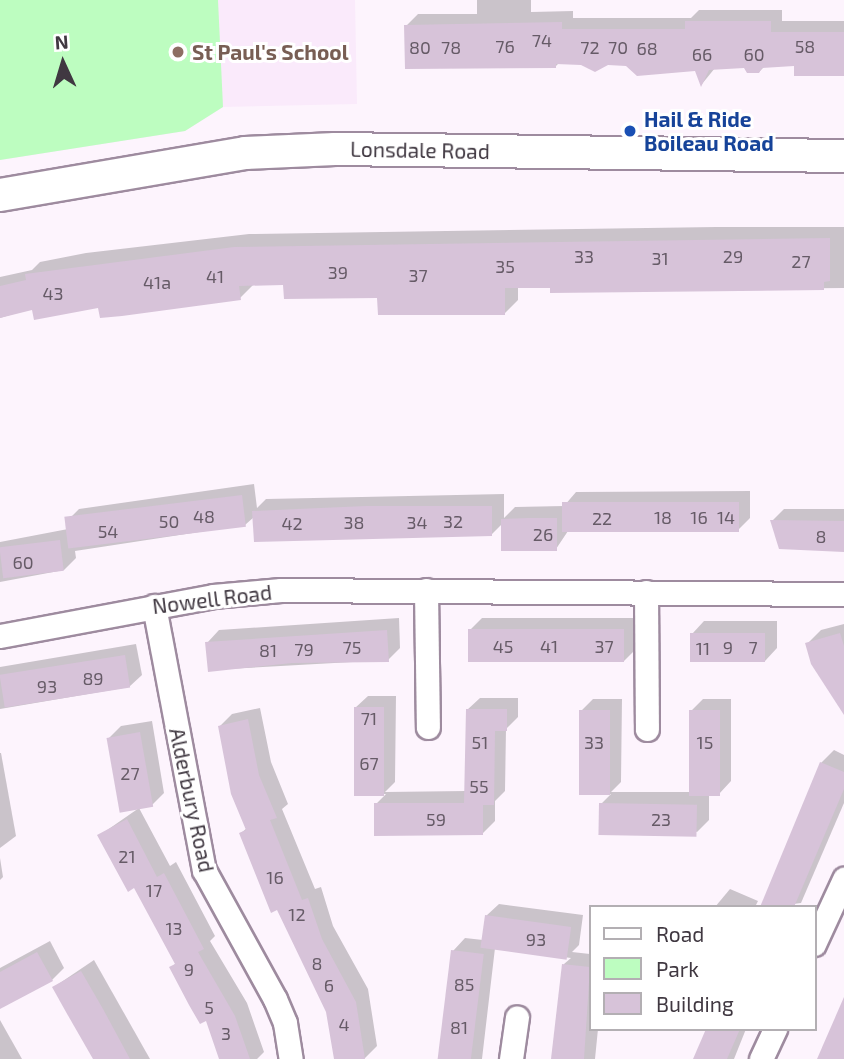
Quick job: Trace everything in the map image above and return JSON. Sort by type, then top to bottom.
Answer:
[{"type":"main road","name":"Lonsdale Road","points":[[0,195],[244,153],[335,149],[844,156]]},
{"type":"street","name":"Nowell Road","points":[[0,636],[154,606],[281,590],[844,594]]},
{"type":"street","points":[[426,590],[428,727]]},
{"type":"street","points":[[646,592],[647,729]]},
{"type":"street","name":"Alderbury Road","points":[[154,606],[204,870],[275,999],[291,1059]]},
{"type":"street","points":[[816,940],[844,879]]},
{"type":"street","points":[[511,1059],[517,1017]]},
{"type":"street","points":[[761,1059],[774,1031]]},
{"type":"shaded area","name":"St Paul's School","points":[[0,0],[355,0],[357,104],[223,107],[185,131],[0,160]]},
{"type":"green space","name":"St Paul's School","points":[[0,0],[218,0],[223,107],[185,131],[0,160]]},
{"type":"building","points":[[685,21],[771,21],[771,32],[844,32],[844,76],[794,76],[794,66],[762,68],[759,73],[747,73],[744,68],[709,70],[701,87],[695,71],[637,76],[626,66],[608,65],[595,72],[581,65],[556,64],[556,68],[405,69],[404,25],[562,22],[562,29],[685,29]]},
{"type":"building","points":[[830,238],[830,281],[824,282],[824,290],[550,293],[550,288],[505,288],[505,315],[378,315],[377,298],[284,299],[283,285],[239,286],[241,300],[122,316],[100,318],[98,308],[34,320],[32,310],[0,318],[0,286],[26,280],[25,274],[234,247]]},
{"type":"building","points":[[242,495],[246,527],[68,549],[64,517]]},
{"type":"building","points":[[562,502],[739,502],[739,532],[562,532]]},
{"type":"building","points":[[366,506],[492,506],[492,536],[254,542],[252,511]]},
{"type":"building","points":[[557,518],[557,551],[501,551],[501,519]]},
{"type":"building","points":[[770,520],[844,521],[844,552],[779,549]]},
{"type":"building","points":[[60,540],[64,571],[3,578],[0,547]]},
{"type":"building","points":[[468,629],[624,629],[624,662],[468,662]]},
{"type":"building","points":[[387,630],[389,662],[292,663],[208,672],[205,642]]},
{"type":"building","points":[[690,633],[765,633],[765,662],[690,662]]},
{"type":"building","points":[[840,633],[844,646],[844,715],[811,664],[805,643]]},
{"type":"building","points":[[125,655],[130,688],[5,707],[0,675]]},
{"type":"building","points":[[354,707],[384,707],[384,796],[354,796]]},
{"type":"building","points":[[466,709],[507,709],[507,731],[495,731],[494,805],[483,805],[483,835],[374,836],[374,803],[464,803]]},
{"type":"building","points":[[579,710],[610,710],[610,795],[579,795]]},
{"type":"building","points":[[689,710],[720,710],[720,796],[689,796]]},
{"type":"building","points":[[248,719],[259,775],[277,818],[270,820],[302,900],[308,898],[322,939],[356,1002],[365,1059],[334,1059],[326,1012],[277,910],[271,913],[239,833],[246,830],[231,794],[218,726]]},
{"type":"building","points":[[140,732],[153,807],[120,813],[107,738]]},
{"type":"building","points":[[820,762],[844,772],[844,789],[795,905],[761,905]]},
{"type":"building","points":[[599,803],[697,805],[696,837],[598,835]]},
{"type":"building","points":[[127,819],[157,877],[164,873],[204,949],[198,952],[235,1016],[250,1059],[219,1059],[206,1021],[200,1024],[189,1005],[169,967],[175,964],[134,888],[128,892],[97,835]]},
{"type":"building","points":[[485,915],[571,927],[567,960],[480,948]]},
{"type":"building","points":[[451,950],[484,954],[471,1059],[438,1059]]},
{"type":"building","points":[[37,952],[53,981],[0,1009],[0,972]]},
{"type":"building","points":[[562,964],[588,967],[584,1059],[551,1059]]},
{"type":"building","points":[[81,971],[130,1059],[93,1059],[52,987]]},
{"type":"building","points":[[844,997],[844,1059],[817,1059]]},
{"type":"building","points":[[705,1031],[739,1031],[727,1059],[693,1059]]},
{"type":"place","name":"St Paul's School","points":[[178,52]]},
{"type":"place","name":"Hail & Ride Boileau Road","points":[[630,131]]}]
